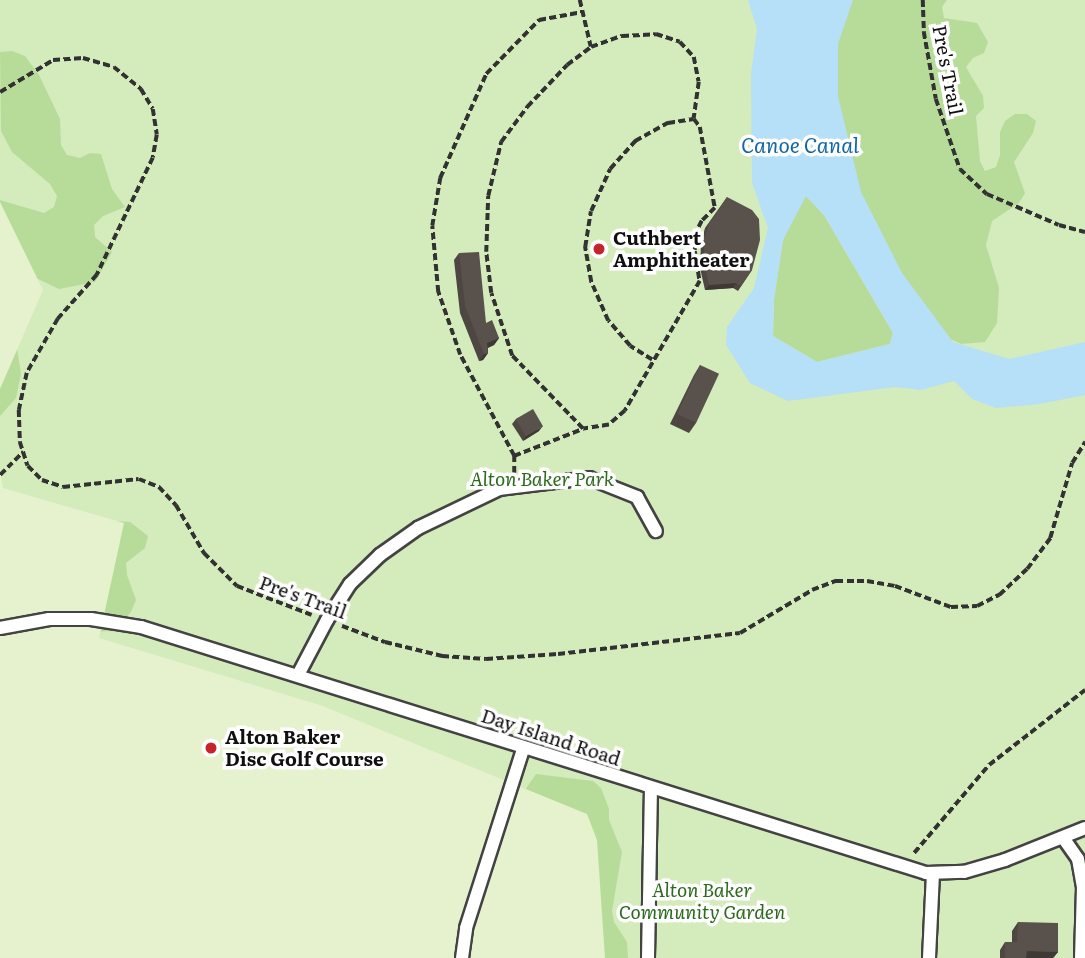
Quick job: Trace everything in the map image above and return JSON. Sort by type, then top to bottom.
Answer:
[{"type":"lane","points":[[298,675],[327,620],[351,584],[380,555],[418,528],[499,489],[589,478],[637,497],[656,531]]},
{"type":"lane","name":"Day Island Road","points":[[0,628],[49,619],[103,621],[141,627],[901,867],[933,873],[964,872],[1064,839],[1085,828]]},
{"type":"lane","points":[[463,958],[466,928],[523,749]]},
{"type":"lane","points":[[648,958],[651,789]]},
{"type":"lane","points":[[1064,839],[1078,859],[1083,887],[1081,958]]},
{"type":"lane","points":[[929,958],[933,873]]},
{"type":"path","points":[[580,0],[591,47]]},
{"type":"path","name":"Pre's Trail","points":[[923,0],[924,32],[936,99],[960,169],[987,194],[1059,225],[1085,232]]},
{"type":"path","points":[[499,489],[513,477],[514,456],[460,355],[438,292],[432,226],[440,178],[486,74],[540,20],[582,12]]},
{"type":"path","points":[[514,456],[583,429],[609,425],[625,411],[700,281],[695,251],[696,233],[702,221],[715,208],[700,127],[694,119],[699,82],[694,57],[680,42],[656,34],[622,36],[591,47],[567,65],[527,107],[501,142],[488,197],[486,252],[491,293],[512,356],[583,429]]},
{"type":"path","name":"Pre's Trail","points":[[0,92],[53,60],[83,58],[114,67],[141,89],[153,109],[157,135],[153,158],[97,275],[58,319],[27,373],[19,410],[23,452],[28,466],[42,480],[63,487],[139,479],[159,487],[176,505],[204,553],[237,586],[270,601],[385,642],[442,656],[486,659],[570,653],[740,633],[812,590],[836,581],[867,581],[895,586],[951,607],[976,606],[999,595],[1027,569],[1050,538],[1072,463],[1085,442]]},
{"type":"path","points":[[652,360],[630,346],[608,321],[591,282],[585,247],[591,211],[610,169],[635,141],[668,124],[694,119]]},
{"type":"path","points":[[0,475],[23,452]]},
{"type":"path","points":[[901,867],[989,765],[1085,690]]},
{"type":"green space","name":"Alton Baker Park","points":[[0,0],[1085,0],[1085,958],[0,958]]},
{"type":"green space","points":[[838,0],[947,0],[942,7],[944,18],[977,23],[988,42],[984,53],[973,58],[966,67],[983,96],[984,108],[976,116],[980,161],[985,171],[996,167],[1000,155],[1000,132],[1005,121],[1015,114],[1027,114],[1036,121],[1033,133],[1014,162],[1025,193],[1019,203],[992,221],[986,245],[999,288],[997,323],[985,342],[961,344],[939,334],[922,316],[827,135]]},
{"type":"green space","points":[[12,51],[25,56],[39,75],[60,119],[61,145],[67,155],[80,158],[90,153],[101,154],[112,189],[125,207],[103,216],[94,225],[95,237],[112,252],[95,282],[59,289],[38,279],[27,282],[15,335],[21,374],[16,398],[0,416],[0,200],[44,213],[54,207],[57,196],[50,184],[12,152],[1,131],[0,52]]},
{"type":"green space","points":[[805,195],[824,215],[893,333],[890,344],[817,362],[773,336],[774,299],[783,240]]},
{"type":"green space","points":[[0,202],[43,290],[0,389]]},
{"type":"green space","name":"Alton Baker Disc Golf Course","points":[[0,471],[3,488],[124,523],[99,638],[320,705],[587,814],[597,840],[605,958],[0,958]]},
{"type":"green space","points":[[130,522],[148,536],[145,548],[126,563],[127,575],[136,600],[131,612],[114,631],[78,632],[103,523]]},
{"type":"green space","points":[[536,774],[593,781],[601,788],[609,809],[609,820],[622,852],[612,911],[614,922],[627,942],[628,958],[525,958],[510,812]]},
{"type":"water","name":"Canoe Canal","points":[[748,0],[853,0],[838,44],[838,96],[861,192],[902,273],[953,342],[1009,359],[1085,342],[1085,395],[1040,404],[996,408],[972,399],[954,381],[921,390],[895,387],[788,401],[750,383],[726,345],[727,327],[754,288],[768,228],[752,183],[751,74],[757,29]],"holes":[[[806,196],[824,215],[893,333],[890,344],[817,362],[773,336],[774,299],[783,240]]]},
{"type":"building","points":[[727,197],[752,210],[759,219],[760,240],[752,270],[741,286],[736,283],[709,285],[704,264],[704,238],[709,224]]},
{"type":"building","points":[[479,252],[486,323],[492,320],[499,338],[487,343],[488,353],[484,354],[465,306],[459,253]]},
{"type":"building","points":[[700,365],[719,374],[696,423],[677,414]]},
{"type":"building","points":[[533,409],[543,426],[526,436],[516,419]]},
{"type":"building","points":[[1018,922],[1058,923],[1058,952],[1027,951],[1026,958],[1005,958],[1005,942],[1017,942]]},
{"type":"place","name":"Cuthbert Amphitheater","points":[[599,249]]},
{"type":"place","name":"Alton Baker Disc Golf Course","points":[[211,748]]},
{"type":"park label","name":"Alton Baker Community Garden","points":[[702,901]]}]
